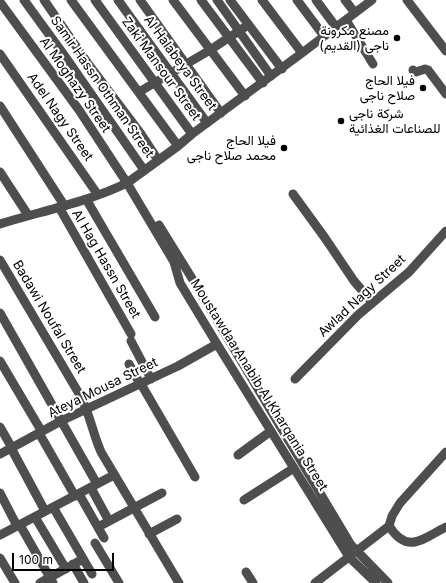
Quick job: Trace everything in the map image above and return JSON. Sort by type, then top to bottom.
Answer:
[{"type":"street","name":"Samir Hassn Othman Street","points":[[24,0],[144,170]]},
{"type":"street","points":[[44,0],[158,160]]},
{"type":"street","points":[[71,0],[178,146]]},
{"type":"street","name":"Zaki Mansour Street","points":[[95,0],[192,134]]},
{"type":"street","name":"Al Halabeya Street","points":[[118,0],[207,123]]},
{"type":"street","points":[[140,0],[221,113]]},
{"type":"street","points":[[173,0],[245,96]]},
{"type":"street","points":[[201,0],[263,83]]},
{"type":"street","points":[[217,0],[271,76]]},
{"type":"street","points":[[230,0],[282,69]]},
{"type":"street","points":[[262,0],[302,54]]},
{"type":"street","points":[[297,0],[324,36]]},
{"type":"street","points":[[316,0],[336,27]]},
{"type":"street","points":[[346,0],[355,13]]},
{"type":"street","points":[[0,224],[86,199],[129,182],[282,69],[372,0]]},
{"type":"street","points":[[406,0],[446,51]]},
{"type":"street","name":"Al Moghazy Street","points":[[0,2],[79,110],[129,182]]},
{"type":"street","points":[[346,20],[373,64]]},
{"type":"street","points":[[138,92],[186,65],[248,25]]},
{"type":"street","name":"Adel Nagy Street","points":[[0,54],[98,195]]},
{"type":"street","points":[[413,70],[416,72],[425,69],[428,70],[446,94]]},
{"type":"street","name":"Al Hag Hassn Street","points":[[0,106],[61,206],[131,337],[151,379]]},
{"type":"street","points":[[0,172],[28,215]]},
{"type":"street","name":"Moustawdaa Anabib Al Kharqania Street","points":[[129,182],[174,262],[180,283],[294,468],[353,554]]},
{"type":"street","name":"Moustawdaa Anabib Al Kharqania Street","points":[[129,182],[193,280],[351,545],[353,554]]},
{"type":"street","points":[[293,194],[326,238],[354,281],[372,302]]},
{"type":"street","points":[[86,199],[155,317]]},
{"type":"street","name":"Awlad Nagy Street","points":[[295,379],[372,302],[409,272],[446,231]]},
{"type":"street","name":"Badawi Noufal Street","points":[[0,260],[81,397],[87,409],[98,444],[114,475],[179,583]]},
{"type":"street","points":[[0,314],[61,421],[94,486],[109,521]]},
{"type":"street","name":"Ateya Mousa Street","points":[[0,454],[61,421],[178,366],[217,344]]},
{"type":"street","points":[[0,361],[77,495],[104,538]]},
{"type":"street","points":[[129,364],[195,477]]},
{"type":"street","points":[[0,427],[11,448],[49,509],[92,574]]},
{"type":"street","points":[[238,455],[271,431]]},
{"type":"street","points":[[315,583],[389,526],[392,516],[400,503],[446,452]]},
{"type":"street","points":[[244,500],[294,468]]},
{"type":"street","points":[[0,535],[114,475]]},
{"type":"street","points":[[0,493],[51,580]]},
{"type":"street","points":[[98,527],[162,493]]},
{"type":"street","points":[[35,517],[69,566],[84,583]]},
{"type":"street","points":[[149,534],[177,519]]},
{"type":"street","points":[[389,526],[399,538],[403,541],[410,542],[417,542],[446,527]]},
{"type":"street","points":[[95,543],[119,583]]},
{"type":"street","points":[[353,554],[376,583]]},
{"type":"street","points":[[353,554],[388,583]]},
{"type":"street","points":[[0,558],[15,583]]},
{"type":"street","points":[[40,583],[51,580],[69,566],[83,559]]},
{"type":"street","points":[[246,572],[253,583]]},
{"type":"place","name":"مصنع مكرونة ناجى (القديم)","points":[[397,38]]},
{"type":"place","name":"فيلا الحاج صلاح ناجى","points":[[423,88]]},
{"type":"place","name":"شركة ناجى للصناعات الغذائية","points":[[341,121]]},
{"type":"place","name":"فيلا الحاج محمد صلاح ناجى","points":[[284,148]]}]
